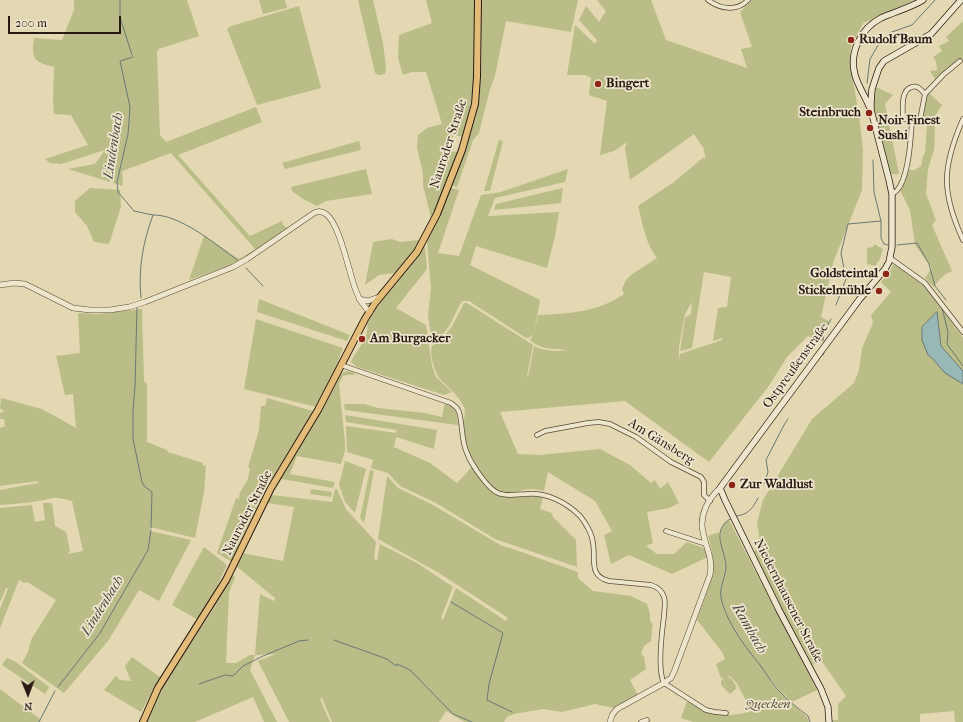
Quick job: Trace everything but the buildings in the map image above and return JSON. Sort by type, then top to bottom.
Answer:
[{"type":"main road","name":"Nauroder Straße","points":[[143,722],[158,688],[226,580],[272,488],[311,423],[370,312],[381,296],[408,264],[423,242],[437,214],[449,185],[473,114],[477,86],[478,0]]},
{"type":"main road","points":[[890,258],[892,243],[892,194],[871,110],[863,90],[856,78],[854,64],[855,50],[861,36],[876,20],[923,0]]},
{"type":"main road","points":[[871,110],[872,89],[879,68],[884,61],[928,36],[961,0]]},
{"type":"main road","points":[[863,90],[872,89]]},
{"type":"main road","name":"Ostpreußenstraße","points":[[721,490],[859,300],[885,270],[890,258]]},
{"type":"main road","name":"Niedernhausener Straße","points":[[721,490],[734,520],[779,610],[821,689],[828,707],[829,722]]},
{"type":"street","points":[[708,0],[719,6],[729,8],[736,8],[745,4],[748,0]]},
{"type":"street","points":[[925,94],[915,86],[906,91],[904,95],[903,119],[920,120],[925,94],[937,81],[960,61]]},
{"type":"street","points":[[963,119],[953,144],[948,162],[946,188],[953,217],[963,240]]},
{"type":"street","points":[[892,194],[898,190],[907,169],[912,120]]},
{"type":"street","points":[[0,285],[14,283],[25,284],[66,306],[80,310],[110,310],[129,307],[234,267],[319,211],[326,214],[333,224],[359,299],[365,308],[370,312]]},
{"type":"street","points":[[890,258],[925,283],[963,332]]},
{"type":"street","points":[[359,299],[368,301],[381,296]]},
{"type":"street","points":[[341,365],[451,403],[459,412],[466,453],[493,491],[505,495],[536,494],[560,501],[579,516],[586,525],[593,541],[594,569],[601,578],[609,581],[651,584],[659,589],[665,600],[661,642],[662,677],[664,683],[706,710],[726,713]]},
{"type":"street","name":"Am Gänsberg","points":[[537,435],[545,431],[593,422],[615,426],[640,439],[671,462],[701,477],[704,482],[704,495],[710,501]]},
{"type":"street","name":"Ostpreußenstraße","points":[[664,683],[671,678],[676,669],[709,580],[711,560],[703,534],[702,523],[704,511],[714,494],[721,490]]},
{"type":"street","points":[[666,531],[706,544]]},
{"type":"street","points":[[610,722],[613,714],[620,707],[664,683]]},
{"type":"street","points":[[641,722],[647,720]]},
{"type":"green space","points":[[74,0],[187,0],[199,36],[159,49],[157,52],[160,135],[166,142],[256,107],[262,122],[178,155],[250,236],[282,221],[283,225],[287,228],[256,250],[171,153],[122,171],[123,186],[68,169],[95,164],[105,150],[61,164],[50,163],[45,159],[88,145],[71,115],[54,114],[54,67],[38,61],[35,58],[33,51],[34,38],[62,40],[74,10]]},
{"type":"green space","points":[[259,0],[285,0],[287,8],[263,14]]},
{"type":"green space","points":[[358,0],[373,0],[383,43],[386,67],[385,74],[379,75],[375,73]]},
{"type":"green space","points":[[426,0],[474,0],[474,69],[471,104],[462,137],[455,135],[452,138],[450,151],[457,152],[431,218],[423,185],[423,173],[417,148],[418,135],[427,128],[442,124],[426,72],[412,72],[403,75],[398,58],[399,35],[432,23]]},
{"type":"green space","points":[[481,0],[578,0],[571,32],[506,21],[495,76],[490,89],[479,133],[473,140],[457,187],[452,185],[473,124],[480,91],[482,65]]},
{"type":"green space","points":[[597,0],[651,0],[666,40],[747,68],[741,49],[752,47],[740,12],[752,0],[916,0],[863,23],[851,47],[850,65],[859,114],[863,150],[862,190],[833,263],[821,317],[830,322],[823,334],[824,342],[808,336],[787,357],[768,387],[709,462],[625,401],[500,412],[518,454],[539,455],[600,449],[630,465],[651,483],[655,480],[660,489],[668,482],[679,503],[669,508],[647,512],[653,543],[646,546],[657,554],[674,554],[687,542],[706,549],[708,557],[672,574],[629,555],[611,564],[604,535],[612,531],[595,501],[548,472],[544,491],[527,489],[505,493],[496,490],[479,470],[472,458],[466,441],[464,408],[461,401],[439,377],[433,364],[431,354],[432,346],[451,328],[464,303],[467,303],[533,345],[528,377],[534,346],[551,351],[568,350],[539,346],[530,340],[534,334],[538,315],[571,313],[604,305],[624,294],[622,289],[626,280],[657,258],[647,240],[638,206],[674,182],[704,157],[706,161],[704,149],[694,134],[630,180],[625,148],[627,142],[614,151],[600,155],[607,101],[589,95],[591,78],[585,75],[567,75],[575,25],[595,44],[597,40],[579,20],[586,6],[599,22],[606,11]],"holes":[[[704,272],[731,277],[727,307],[718,308],[713,341],[722,338],[722,340],[680,354],[679,360],[679,347],[685,314],[692,302],[691,314],[685,318],[680,351],[692,348]]]},
{"type":"green space","points":[[299,6],[321,88],[257,105],[227,29],[231,26]]},
{"type":"green space","points":[[963,21],[963,58],[935,79],[930,71],[937,70],[936,61],[933,57],[942,51],[939,46],[949,41],[946,37]]},
{"type":"green space","points":[[876,87],[893,95],[885,104],[899,174],[891,174],[874,115],[873,104]]},
{"type":"green space","points":[[929,93],[942,105],[933,119],[935,129],[934,150],[928,169],[926,194],[936,220],[932,225],[952,271],[946,274],[934,287],[925,278],[932,268],[915,245],[910,210],[900,190],[909,170],[915,170],[921,166],[925,153],[927,127],[923,123],[924,107],[925,100]]},
{"type":"green space","points":[[499,140],[503,141],[490,191],[484,191]]},
{"type":"green space","points":[[359,141],[361,150],[285,169],[282,163]]},
{"type":"green space","points":[[366,169],[372,194],[326,201],[317,206],[303,199],[292,191],[291,187]]},
{"type":"green space","points":[[568,169],[565,182],[495,198],[488,216],[559,212],[547,268],[476,246],[470,265],[540,300],[534,334],[526,338],[469,301],[462,301],[448,328],[440,336],[435,338],[431,336],[428,315],[431,288],[427,242],[451,188],[459,190],[438,253],[459,256],[481,195],[501,192]]},
{"type":"green space","points":[[90,188],[120,190],[121,207],[109,244],[94,242],[87,226],[75,212],[75,201]]},
{"type":"green space","points":[[563,188],[561,203],[494,210],[496,204]]},
{"type":"green space","points":[[204,236],[239,259],[254,250],[255,251],[234,264],[189,280]]},
{"type":"green space","points":[[392,239],[400,242],[419,240],[409,258],[395,273],[379,275],[365,285],[373,242]]},
{"type":"green space","points":[[874,244],[883,249],[880,259],[875,266],[867,264],[867,248],[873,247]]},
{"type":"green space","points":[[423,246],[425,247],[427,269],[396,308],[426,325],[432,366],[436,377],[452,392],[444,395],[357,367],[351,362],[365,339],[367,324],[382,300],[414,260]]},
{"type":"green space","points":[[894,264],[926,287],[963,338],[963,722],[955,722],[954,711],[920,714],[920,722],[832,722],[833,720],[838,720],[838,704],[846,696],[821,660],[813,665],[780,605],[753,551],[761,548],[757,523],[763,500],[812,419],[854,383],[859,370],[862,348],[873,323],[871,315],[891,292],[881,282]]},
{"type":"green space","points":[[259,299],[350,335],[347,341],[257,312]]},
{"type":"green space","points":[[142,309],[144,381],[147,384],[147,442],[167,450],[168,452],[203,463],[203,466],[206,465],[204,492],[195,538],[150,527],[150,531],[191,540],[159,601],[139,590],[108,641],[64,693],[22,663],[28,652],[31,640],[56,600],[27,582],[24,583],[19,580],[0,628],[0,609],[8,589],[6,588],[0,602],[0,508],[32,505],[35,522],[45,520],[43,503],[52,503],[55,526],[66,532],[70,550],[68,554],[83,551],[72,501],[55,498],[26,503],[0,505],[0,490],[38,483],[38,481],[0,486],[0,428],[5,426],[4,419],[0,419],[0,413],[4,412],[0,409],[1,398],[42,409],[76,428],[73,394],[65,395],[56,356],[80,353],[78,313],[97,314]]},
{"type":"green space","points":[[256,319],[343,348],[335,370],[316,407],[244,389]]},
{"type":"green space","points":[[348,371],[355,373],[354,375],[343,376],[339,384],[345,442],[345,451],[341,464],[297,456],[290,474],[335,482],[333,488],[282,479],[272,495],[322,410],[340,375]]},
{"type":"green space","points":[[267,398],[313,411],[272,479],[268,479],[264,487],[266,488],[232,562],[217,553],[236,498],[239,499],[241,491],[248,479],[250,468],[248,467],[259,430],[261,406],[265,406]]},
{"type":"green space","points":[[445,403],[453,407],[456,413],[458,425],[345,410],[344,404],[364,404],[378,408],[425,413],[442,417]]},
{"type":"green space","points":[[345,415],[437,430],[434,449],[396,437],[394,447],[430,463],[457,483],[472,467],[487,488],[497,495],[510,497],[543,497],[540,509],[552,513],[553,517],[576,540],[577,567],[495,539],[436,503],[400,486],[388,473],[371,468],[373,460],[347,452],[346,426],[396,433],[397,430],[346,422]]},
{"type":"green space","points":[[345,461],[366,469],[355,513],[345,502],[339,485]]},
{"type":"green space","points":[[370,470],[374,471],[364,523],[360,518]]},
{"type":"green space","points":[[387,476],[398,488],[433,505],[502,546],[578,572],[578,578],[593,591],[631,596],[647,604],[650,614],[650,621],[653,624],[651,641],[645,645],[641,653],[644,657],[646,669],[630,680],[638,695],[614,708],[595,704],[562,712],[543,709],[514,714],[507,717],[504,722],[465,722],[446,711],[439,722],[332,722],[322,698],[320,699],[330,722],[289,722],[258,661],[276,654],[255,655],[260,594],[274,601],[275,598],[236,566],[242,553],[283,561],[294,507],[268,503],[272,495],[332,502],[335,489],[337,489],[346,509],[376,542],[374,559],[377,560],[380,544],[417,563],[453,587],[441,618],[443,620],[456,588],[506,621],[508,618],[439,573],[378,539]]},
{"type":"green space","points":[[311,489],[332,492],[331,497],[310,494]]},
{"type":"green space","name":"Quecken","points":[[729,520],[817,690],[792,702],[771,680],[770,681],[778,691],[807,717],[809,722],[693,722],[681,718],[687,701],[703,710],[718,714],[734,715],[752,711],[736,682],[730,676],[727,677],[732,679],[737,688],[730,694],[721,685],[721,681],[724,678],[721,678],[716,664],[725,659],[722,652],[697,620],[711,579],[712,559],[708,536],[719,532],[722,545],[722,527]]},
{"type":"green space","points":[[204,547],[227,565],[198,620],[172,605]]},
{"type":"green space","points":[[232,575],[235,577],[229,592],[226,663],[236,663],[250,655],[255,655],[250,670],[277,722],[264,722],[253,697],[195,722],[146,722],[161,690],[212,611]]},
{"type":"green space","points":[[132,657],[160,677],[141,712],[104,690],[116,676],[120,680],[131,681],[125,666]]},
{"type":"green space","points":[[7,658],[16,662],[49,687],[45,694],[2,665]]},
{"type":"green space","points":[[0,689],[41,720],[39,722],[0,722]]},
{"type":"water","points":[[937,312],[941,346],[963,371],[963,384],[945,373],[928,355],[922,340],[922,327]]},
{"type":"waterway","name":"Lindenbach","points":[[120,0],[120,17],[132,55]]},
{"type":"waterway","name":"Rambach","points":[[867,83],[870,59],[880,42],[889,33],[912,25],[935,0]]},
{"type":"waterway","name":"Lindenbach","points":[[133,57],[120,61],[130,107],[128,134],[117,182],[118,192],[134,211],[153,215],[146,235],[142,256],[140,277],[141,298]]},
{"type":"waterway","name":"Rambach","points":[[873,160],[874,192],[881,221],[881,238],[884,244],[888,245]]},
{"type":"waterway","points":[[153,215],[174,219],[197,231],[237,260]]},
{"type":"waterway","name":"Rambach","points":[[836,305],[846,279],[841,253],[848,224],[881,221]]},
{"type":"waterway","points":[[897,245],[917,243],[929,264],[935,286],[946,300]]},
{"type":"waterway","points":[[246,268],[263,286]]},
{"type":"waterway","name":"Lindenbach","points":[[137,308],[133,439],[142,482],[144,486],[152,492],[151,528]]},
{"type":"waterway","points":[[942,308],[948,332],[947,344],[963,366]]},
{"type":"waterway","name":"Rambach","points":[[823,340],[824,332],[831,319]]},
{"type":"waterway","name":"Rambach","points":[[764,484],[768,472],[766,460],[788,419]]},
{"type":"waterway","name":"Rambach","points":[[736,516],[747,513],[758,498]]},
{"type":"waterway","name":"Rambach","points":[[732,518],[726,522],[720,533],[726,564],[721,593],[723,606],[736,633],[773,684],[785,697],[808,716],[810,722]]},
{"type":"waterway","name":"Lindenbach","points":[[58,687],[100,633],[148,550],[151,530]]},
{"type":"waterway","points":[[451,602],[503,633],[489,684],[487,700],[512,712]]},
{"type":"waterway","points":[[199,684],[225,675],[233,676],[243,666],[263,656],[299,641],[308,640]]},
{"type":"waterway","points":[[334,640],[387,659],[396,666],[397,664],[410,670],[453,714],[472,722]]},
{"type":"waterway","name":"Lindenbach","points":[[39,722],[55,691]]},
{"type":"place","name":"Rudolf Baum","points":[[851,40]]},
{"type":"place","name":"Bingert","points":[[598,84]]},
{"type":"place","name":"Steinbruch","points":[[869,113]]},
{"type":"place","name":"Noir Finest Sushi","points":[[870,128]]},
{"type":"place","name":"Goldsteintal","points":[[886,274]]},
{"type":"place","name":"Stickelmühle","points":[[879,291]]},
{"type":"place","name":"Am Burgacker","points":[[362,339]]},
{"type":"place","name":"Zur Waldlust","points":[[732,485]]}]
